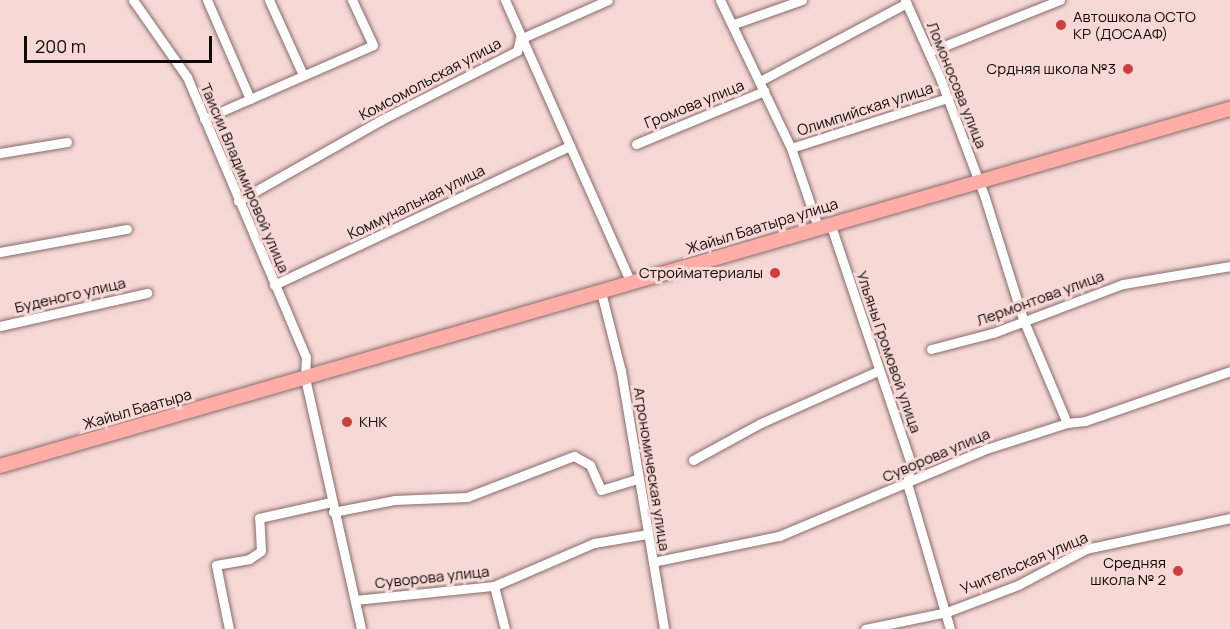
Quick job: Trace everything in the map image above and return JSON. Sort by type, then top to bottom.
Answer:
[{"type":"highway","name":"Жайыл Баатыра улица","points":[[305,378],[824,225],[1230,109]]},
{"type":"highway","name":"Жайыл Баатыра","points":[[0,466],[305,378]]},
{"type":"street","name":"Таисии Владимировой улица","points":[[133,0],[187,77],[306,357],[305,378],[331,502]]},
{"type":"street","points":[[207,0],[250,99]]},
{"type":"street","points":[[269,0],[303,75]]},
{"type":"street","points":[[204,119],[373,45],[352,0]]},
{"type":"street","points":[[505,0],[520,39],[631,283]]},
{"type":"street","name":"Комсомольская улица","points":[[238,201],[263,189],[381,120],[517,51],[520,39],[608,0]]},
{"type":"street","name":"Громова улица","points":[[720,0],[734,24],[824,225]]},
{"type":"street","points":[[734,24],[802,0]]},
{"type":"street","points":[[929,52],[1060,0]]},
{"type":"street","points":[[760,81],[906,2]]},
{"type":"street","name":"Ломоносова улица","points":[[906,2],[948,98],[980,182],[1023,319],[1067,423]]},
{"type":"street","name":"Громова улица","points":[[636,144],[764,91]]},
{"type":"street","name":"Олимпийская улица","points":[[791,148],[948,98]]},
{"type":"street","points":[[0,153],[67,142]]},
{"type":"street","name":"Коммунальная улица","points":[[274,285],[570,146]]},
{"type":"street","name":"Ульяны Громовой улица","points":[[824,225],[911,464],[907,483],[947,612],[950,629]]},
{"type":"street","points":[[0,252],[127,229]]},
{"type":"street","name":"Лермонтова улица","points":[[931,349],[993,333],[1023,319],[1123,284],[1230,266]]},
{"type":"street","name":"Агрономическая улица","points":[[601,292],[638,479],[664,629]]},
{"type":"street","name":"Буденого улица","points":[[0,326],[147,293]]},
{"type":"street","points":[[693,460],[761,423],[878,371]]},
{"type":"street","name":"Суворова улица","points":[[652,562],[779,536],[986,449],[1067,423],[1085,421],[1230,371]]},
{"type":"street","points":[[333,512],[394,500],[467,497],[574,456],[590,465],[601,490],[638,479]]},
{"type":"street","points":[[229,629],[216,565],[249,559],[261,551],[259,518],[331,502],[361,629]]},
{"type":"street","name":"Учительская улица","points":[[865,629],[947,612],[1018,585],[1086,549],[1230,518]]},
{"type":"street","name":"Суворова улица","points":[[355,600],[494,586],[594,543],[648,534]]},
{"type":"street","points":[[494,586],[505,629]]},
{"type":"place","name":"Автошкола ОСТО КР (ДОСААФ)","points":[[1061,25]]},
{"type":"place","name":"Срдняя школа №3","points":[[1128,69]]},
{"type":"place","name":"Стройматериалы","points":[[775,273]]},
{"type":"place","name":"КНК","points":[[347,422]]},
{"type":"place","name":"Средняя школа № 2","points":[[1178,571]]}]
